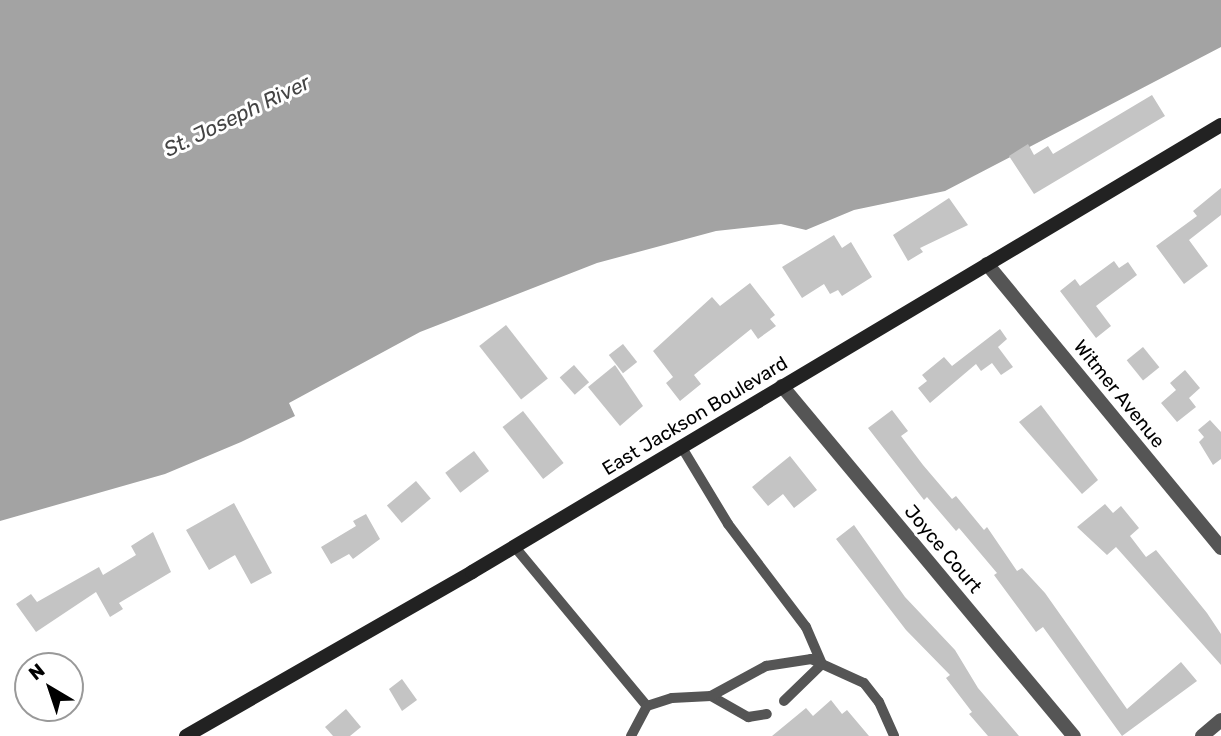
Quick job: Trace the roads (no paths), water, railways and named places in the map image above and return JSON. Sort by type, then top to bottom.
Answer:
[{"type":"main road","name":"East Jackson Boulevard","points":[[186,736],[514,546],[1221,125]]},
{"type":"street","name":"Witmer Avenue","points":[[987,264],[1221,548]]},
{"type":"street","name":"Joyce Court","points":[[782,386],[1074,736]]},
{"type":"street","points":[[1202,736],[1221,720]]},
{"type":"lane","points":[[681,446],[728,524],[806,628],[822,664]]},
{"type":"lane","points":[[514,546],[647,706]]},
{"type":"lane","points":[[631,736],[647,706],[672,698],[711,696],[765,666],[789,659],[822,664],[864,683],[879,702],[894,736]]},
{"type":"lane","points":[[784,701],[822,664]]},
{"type":"lane","points":[[711,696],[748,717],[767,714]]},
{"type":"water","name":"St. Joseph River","points":[[0,0],[1221,0],[1221,47],[945,191],[854,210],[806,230],[781,224],[716,231],[597,263],[420,332],[289,403],[295,416],[241,442],[165,474],[0,521]]}]
